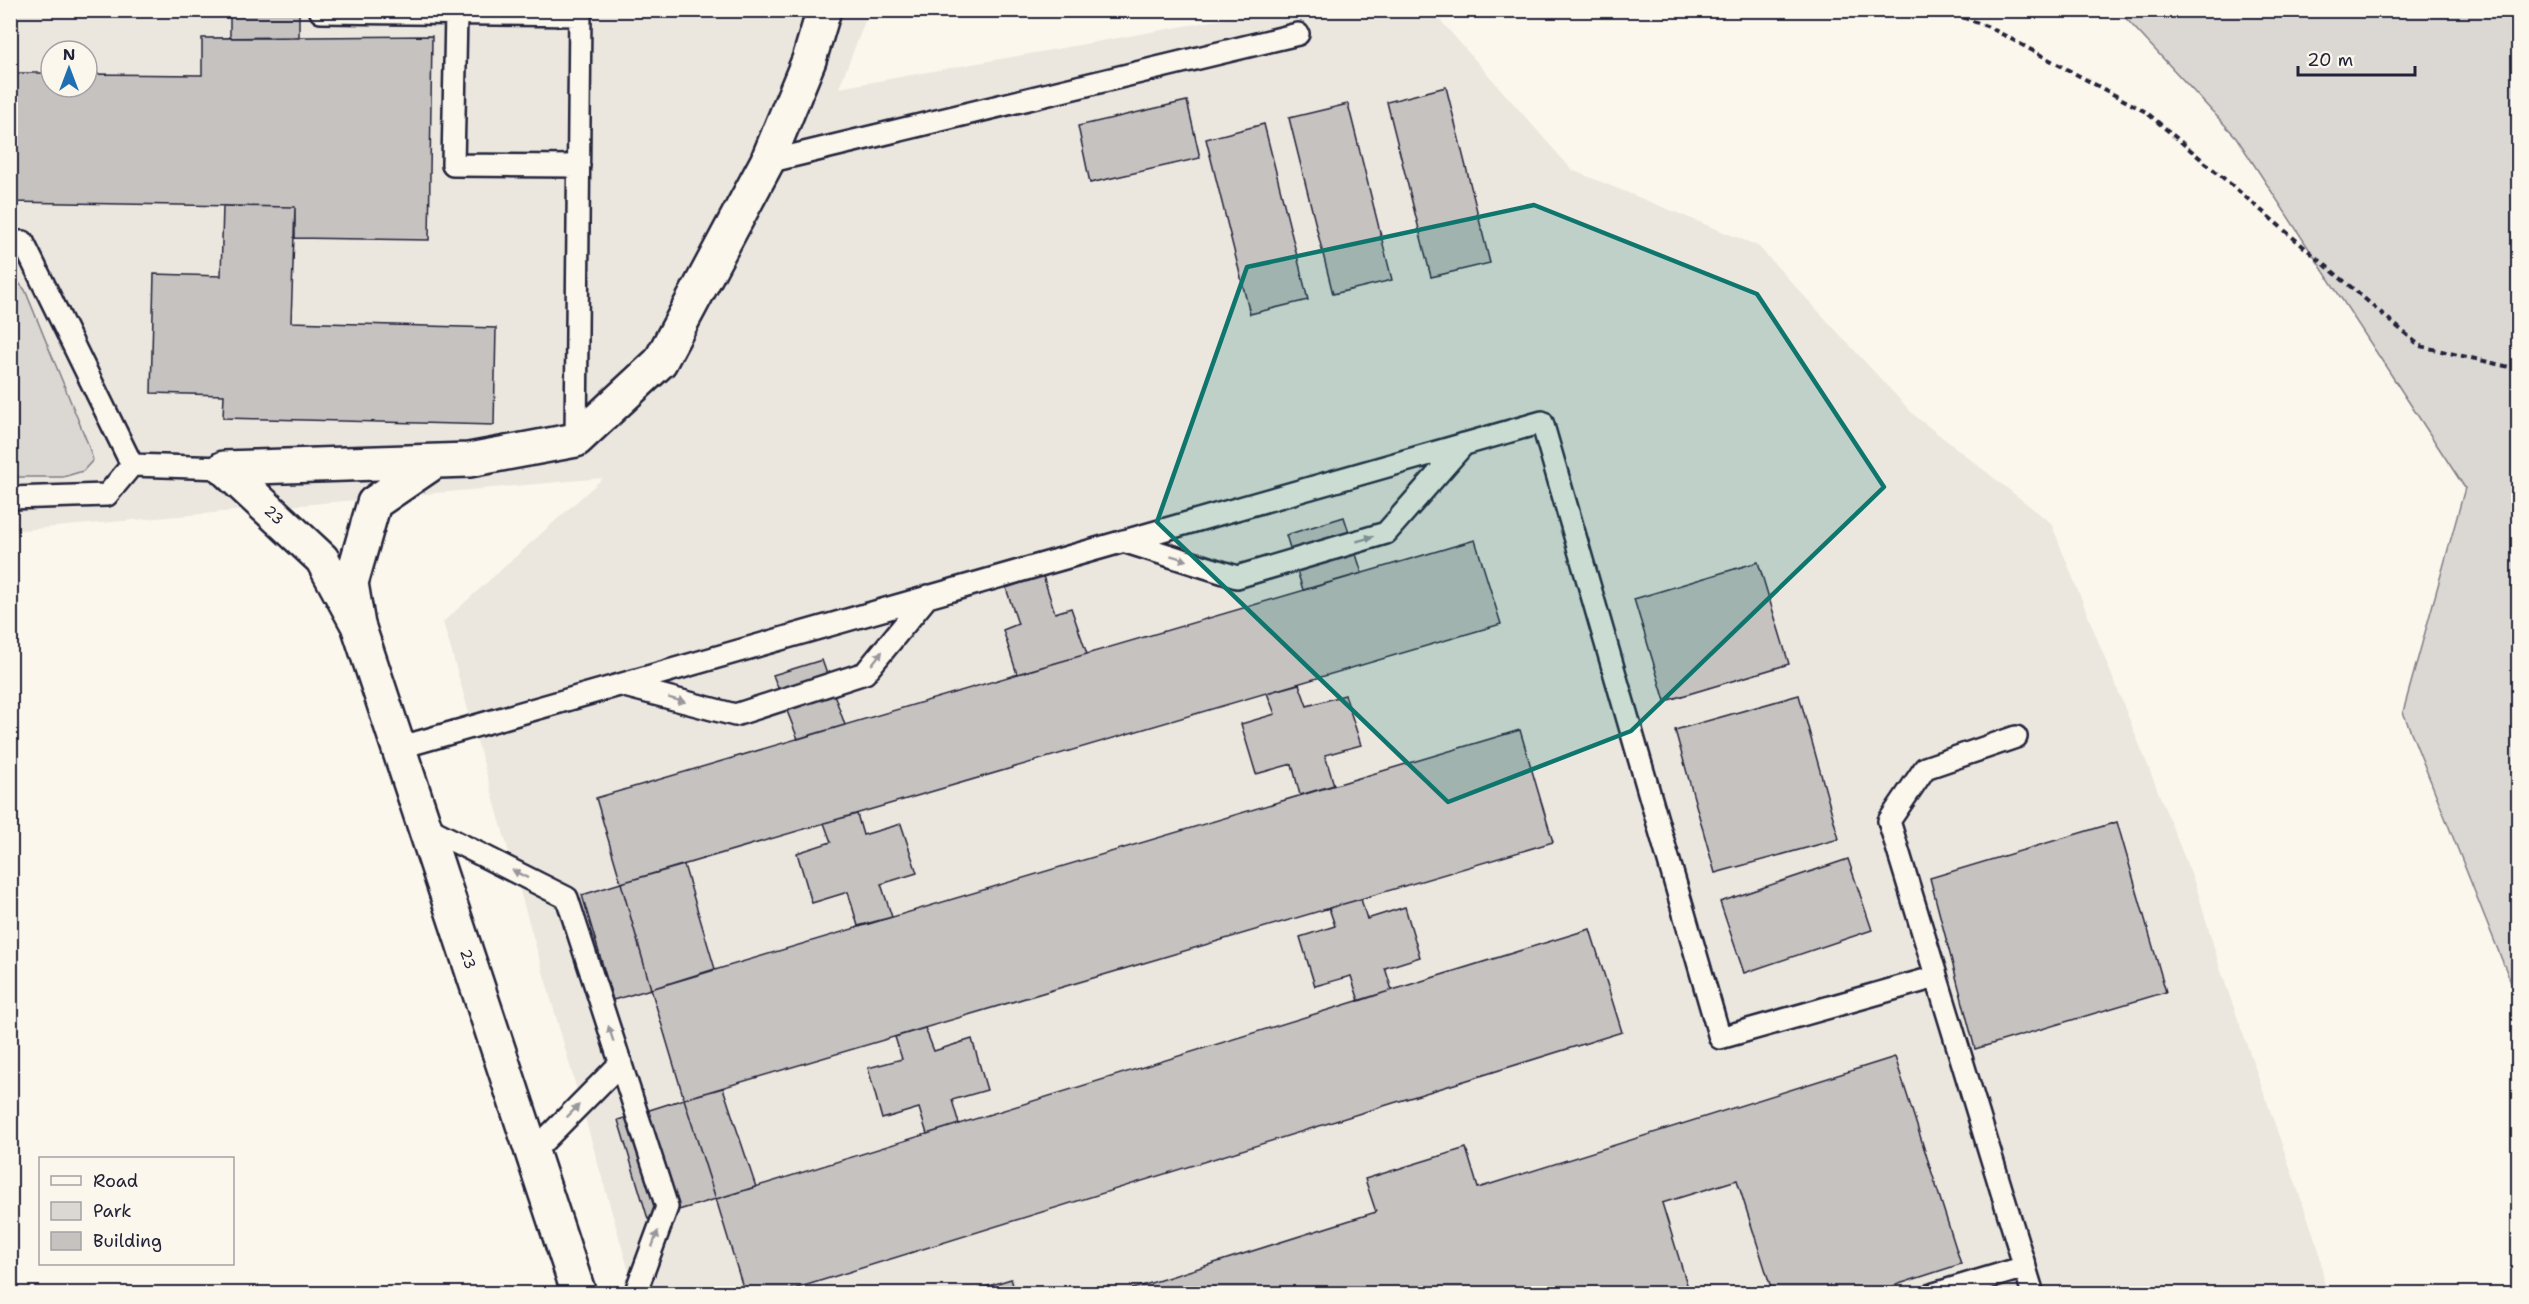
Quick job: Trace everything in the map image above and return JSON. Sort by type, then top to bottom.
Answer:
[{"type":"street","points":[[224,468],[469,460],[576,440],[660,362],[766,162],[809,60],[824,10]]},
{"type":"street","name":"23","points":[[434,462],[374,503],[351,583],[358,625],[579,1293]]},
{"type":"street","name":"23","points":[[224,468],[322,559],[358,625]]},
{"type":"lane","points":[[321,12],[580,13],[576,440]]},
{"type":"lane","points":[[444,12],[453,165],[579,166]]},
{"type":"lane","points":[[766,162],[1298,34]]},
{"type":"lane","points":[[10,242],[22,242],[132,465]]},
{"type":"lane","points":[[398,748],[1542,422],[1720,1038],[1936,977]]},
{"type":"lane","points":[[1123,541],[1237,577],[1386,533],[1464,444]]},
{"type":"lane","points":[[132,465],[224,468]]},
{"type":"lane","points":[[10,498],[107,495],[132,465]]},
{"type":"lane","points":[[621,684],[735,715],[865,673],[928,596]]},
{"type":"lane","points":[[2016,737],[1925,768],[1889,821],[2033,1293]]},
{"type":"lane","points":[[424,826],[567,898],[667,1207],[635,1293]]},
{"type":"lane","points":[[532,1153],[621,1063]]},
{"type":"lane","points":[[1934,1293],[2025,1267]]},
{"type":"path","points":[[1943,10],[1989,27],[2146,112],[2420,346],[2518,369]]},
{"type":"highlighted area","points":[[1534,205],[1757,294],[1884,487],[1631,731],[1448,802],[1157,522],[1247,267]]},
{"type":"shaded area","points":[[11,11],[869,11],[839,88],[1268,11],[1432,11],[1572,170],[1758,246],[1914,415],[2051,523],[2197,889],[2220,968],[2319,1250],[2326,1293],[635,1293],[443,622],[603,478],[11,531]]},
{"type":"green space","points":[[2119,11],[2518,11],[2518,1000],[2403,712],[2465,488],[2236,137]]},
{"type":"green space","points":[[10,273],[25,290],[88,444],[93,460],[83,471],[63,477],[11,477]]},
{"type":"building","points":[[230,10],[299,10],[299,38],[230,38]]},
{"type":"building","points":[[432,36],[429,240],[295,238],[295,207],[10,202],[10,73],[39,73],[39,99],[99,99],[99,74],[202,75],[202,38]]},
{"type":"building","points":[[1446,87],[1490,263],[1431,277],[1387,102]]},
{"type":"building","points":[[1187,101],[1200,158],[1090,183],[1078,126]]},
{"type":"building","points":[[1348,104],[1392,280],[1333,294],[1289,118]]},
{"type":"building","points":[[1264,124],[1308,300],[1250,314],[1206,139]]},
{"type":"building","points":[[223,206],[295,207],[291,322],[496,328],[494,425],[223,418],[224,395],[151,393],[154,274],[221,276]]},
{"type":"building","points":[[1344,517],[1362,573],[1303,590],[1286,535]]},
{"type":"building","points":[[1475,540],[1501,624],[621,883],[596,798]]},
{"type":"building","points":[[1758,562],[1789,664],[1665,701],[1634,599]]},
{"type":"building","points":[[1043,576],[1055,613],[1071,608],[1087,654],[1017,674],[1003,630],[1018,624],[1006,588]]},
{"type":"building","points":[[822,660],[845,725],[798,739],[773,675]]},
{"type":"building","points":[[1299,684],[1307,706],[1345,695],[1361,745],[1325,755],[1334,785],[1300,795],[1292,764],[1256,774],[1241,724],[1275,714],[1267,693]]},
{"type":"building","points":[[1799,695],[1839,839],[1715,873],[1675,730]]},
{"type":"building","points":[[1520,730],[1553,842],[684,1099],[651,989]]},
{"type":"building","points":[[857,814],[863,835],[901,824],[917,873],[881,884],[892,917],[858,926],[848,892],[812,903],[797,853],[831,842],[824,823]]},
{"type":"building","points":[[2117,822],[2166,992],[1975,1049],[1930,878]]},
{"type":"building","points":[[1848,859],[1872,930],[1744,973],[1720,902]]},
{"type":"building","points":[[684,865],[715,969],[651,989],[621,883]]},
{"type":"building","points":[[621,883],[651,989],[613,1000],[582,895]]},
{"type":"building","points":[[1361,899],[1367,919],[1405,907],[1420,957],[1385,968],[1392,990],[1359,1001],[1351,976],[1315,986],[1300,937],[1335,926],[1329,908]]},
{"type":"building","points":[[1590,929],[1622,1032],[778,1294],[745,1294],[716,1199]]},
{"type":"building","points":[[925,1028],[934,1051],[972,1039],[987,1090],[952,1100],[959,1124],[927,1134],[919,1108],[882,1119],[868,1068],[902,1059],[895,1037]]},
{"type":"building","points":[[1895,1057],[1961,1264],[1868,1294],[1773,1294],[1737,1180],[1662,1203],[1690,1294],[1116,1294],[1376,1212],[1365,1179],[1466,1148],[1478,1188]]},
{"type":"building","points":[[723,1088],[756,1187],[716,1199],[684,1099]]},
{"type":"building","points":[[684,1099],[716,1199],[648,1219],[618,1120]]},
{"type":"building","points":[[1011,1279],[1016,1294],[963,1294]]}]
